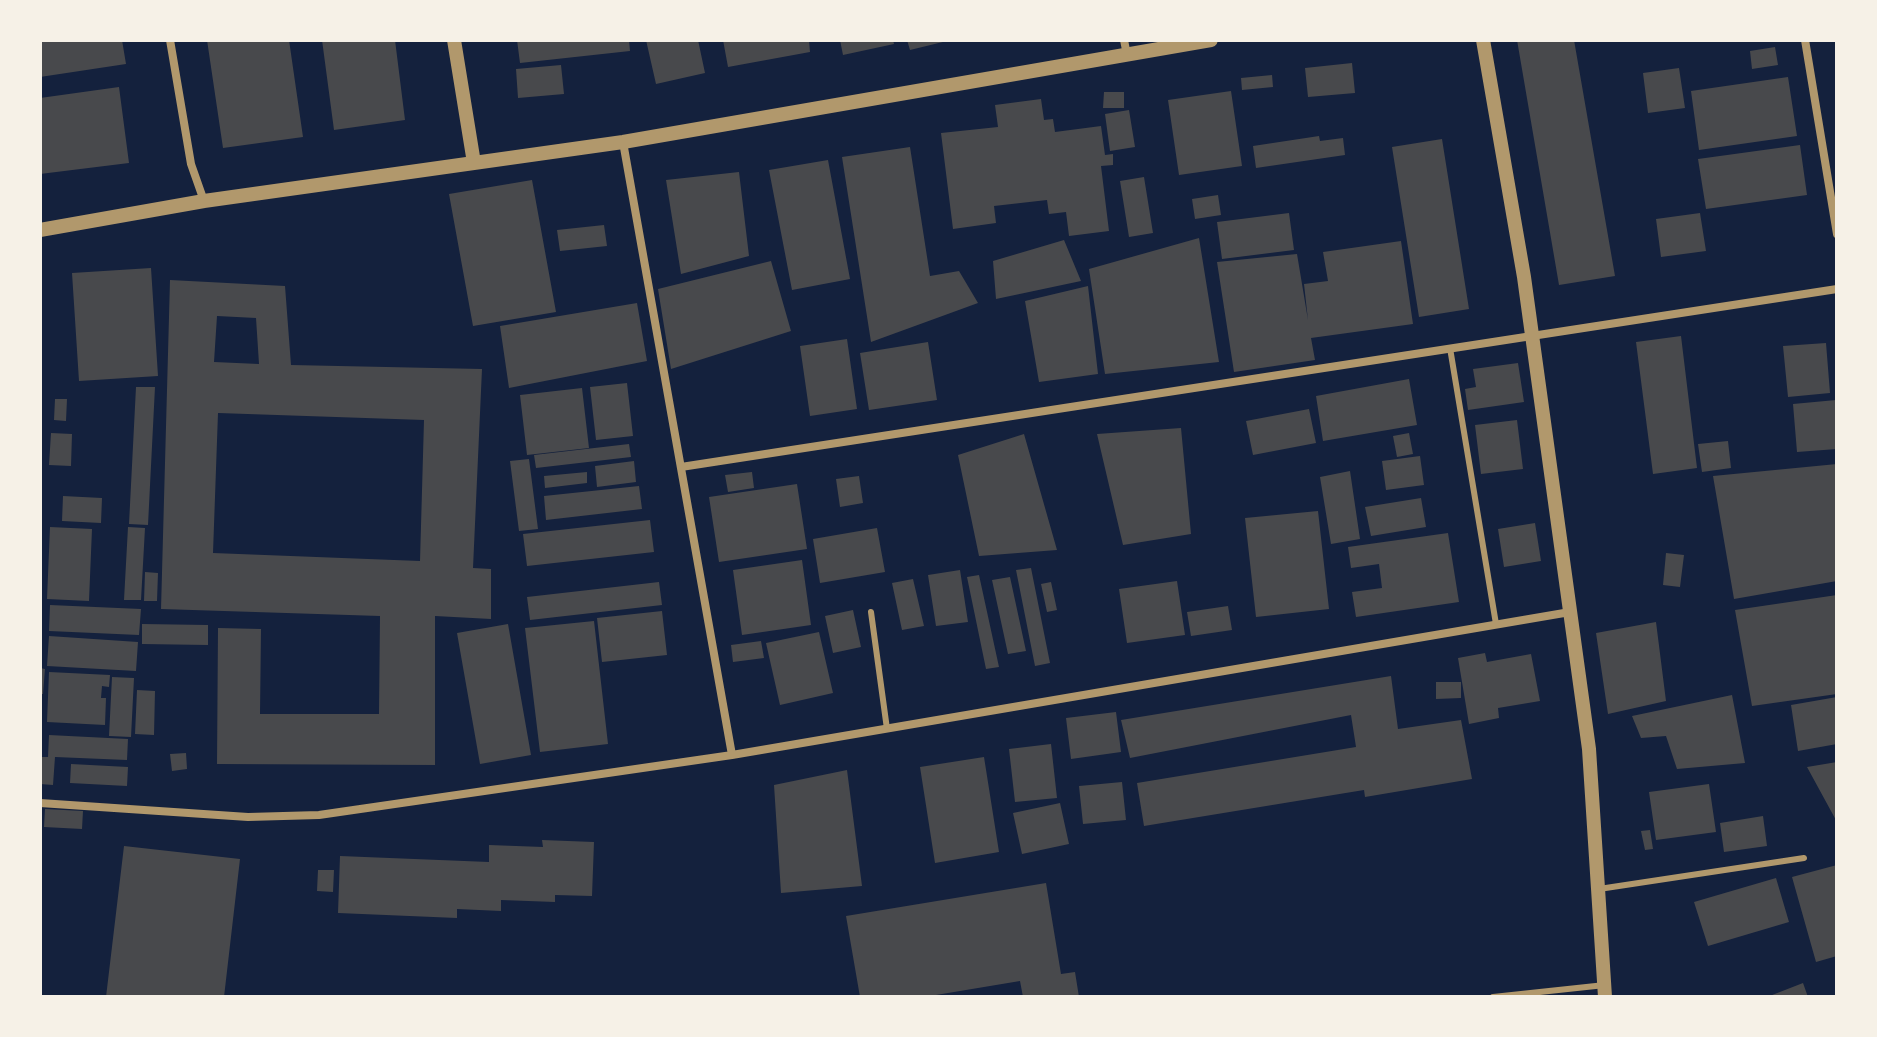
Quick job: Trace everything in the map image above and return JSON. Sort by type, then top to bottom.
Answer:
[{"type":"street","points":[[170,40],[191,164],[204,201]]},
{"type":"street","points":[[454,40],[474,163]]},
{"type":"street","points":[[40,230],[204,201],[623,142],[1125,48],[1211,40]]},
{"type":"street","points":[[1483,40],[1532,334],[1589,749],[1605,991]]},
{"type":"street","points":[[1805,40],[1837,234]]},
{"type":"street","points":[[623,142],[732,755]]},
{"type":"street","points":[[681,467],[1837,289]]},
{"type":"street","points":[[40,803],[248,817],[319,815],[732,755],[1570,612]]},
{"type":"lane","points":[[1450,347],[1496,624]]},
{"type":"lane","points":[[871,612],[887,729]]},
{"type":"lane","points":[[1599,889],[1804,858]]},
{"type":"lane","points":[[1493,997],[1605,991]]},
{"type":"building","points":[[40,40],[122,40],[126,64],[40,77]]},
{"type":"building","points":[[207,40],[289,40],[303,137],[223,148]]},
{"type":"building","points":[[322,40],[395,40],[405,120],[334,130]]},
{"type":"building","points":[[517,40],[629,40],[630,51],[520,63]]},
{"type":"building","points":[[646,40],[698,40],[705,73],[656,84]]},
{"type":"building","points":[[723,40],[809,40],[810,52],[728,67]]},
{"type":"building","points":[[840,40],[893,40],[894,44],[843,55]]},
{"type":"building","points":[[907,40],[947,40],[947,41],[910,50]]},
{"type":"building","points":[[1517,40],[1574,40],[1615,276],[1559,285]]},
{"type":"building","points":[[1775,47],[1778,65],[1752,69],[1750,51]]},
{"type":"building","points":[[1352,63],[1355,93],[1308,97],[1305,68]]},
{"type":"building","points":[[561,65],[564,94],[518,98],[516,69]]},
{"type":"building","points":[[1679,68],[1685,108],[1648,113],[1643,73]]},
{"type":"building","points":[[1272,75],[1273,87],[1242,90],[1241,78]]},
{"type":"building","points":[[1788,77],[1797,136],[1699,150],[1691,91]]},
{"type":"building","points":[[119,87],[129,163],[40,174],[40,98]]},
{"type":"building","points":[[1231,91],[1242,166],[1179,175],[1168,100]]},
{"type":"building","points":[[1104,92],[1124,92],[1124,108],[1103,108]]},
{"type":"building","points":[[1041,99],[1044,120],[1053,119],[1055,132],[1101,126],[1105,155],[1113,154],[1113,165],[1101,166],[1109,231],[1069,236],[1066,212],[1049,214],[1047,200],[994,206],[996,223],[953,229],[941,133],[998,127],[995,105]]},
{"type":"building","points":[[1129,110],[1135,147],[1110,151],[1105,114]]},
{"type":"building","points":[[1319,136],[1320,141],[1343,138],[1345,155],[1256,168],[1253,146]]},
{"type":"building","points":[[1442,139],[1469,309],[1419,317],[1392,147]]},
{"type":"building","points":[[1800,145],[1807,195],[1706,209],[1698,159]]},
{"type":"building","points":[[910,147],[930,276],[959,271],[978,303],[871,342],[842,157]]},
{"type":"building","points":[[828,160],[850,279],[792,290],[769,170]]},
{"type":"building","points":[[739,172],[749,256],[681,274],[666,180]]},
{"type":"building","points":[[1144,177],[1153,233],[1129,237],[1120,181]]},
{"type":"building","points":[[532,180],[556,312],[473,326],[449,194]]},
{"type":"building","points":[[1218,195],[1221,215],[1195,219],[1192,199]]},
{"type":"building","points":[[1289,213],[1294,250],[1222,259],[1217,222]]},
{"type":"building","points":[[1700,213],[1706,251],[1661,257],[1656,219]]},
{"type":"building","points":[[604,225],[607,246],[560,251],[557,230]]},
{"type":"building","points":[[1199,238],[1219,362],[1105,374],[1089,269]]},
{"type":"building","points":[[1064,240],[1081,281],[996,299],[993,261]]},
{"type":"building","points":[[1401,241],[1413,324],[1311,338],[1315,360],[1234,372],[1217,262],[1297,254],[1308,320],[1304,284],[1328,281],[1323,252]]},
{"type":"building","points":[[771,261],[791,331],[671,369],[658,289]]},
{"type":"building","points":[[151,268],[158,376],[79,381],[72,273]]},
{"type":"building","points":[[170,280],[285,286],[291,365],[482,369],[473,568],[491,569],[491,619],[435,616],[435,765],[217,764],[218,628],[261,629],[260,714],[379,714],[380,616],[161,609]],"holes":[[[217,316],[256,318],[259,364],[214,362]],[[218,413],[424,420],[420,561],[213,553]]]},
{"type":"building","points":[[1088,286],[1098,374],[1039,382],[1025,301]]},
{"type":"building","points":[[637,303],[647,361],[509,388],[500,326]]},
{"type":"building","points":[[1681,336],[1697,468],[1653,474],[1636,342]]},
{"type":"building","points":[[847,339],[857,409],[810,416],[800,346]]},
{"type":"building","points":[[928,342],[937,400],[869,410],[860,353]]},
{"type":"building","points":[[1826,343],[1830,393],[1788,397],[1783,346]]},
{"type":"building","points":[[1518,363],[1524,402],[1468,410],[1465,389],[1476,387],[1473,369]]},
{"type":"building","points":[[1409,379],[1417,425],[1323,441],[1316,396]]},
{"type":"building","points":[[627,383],[633,436],[596,440],[590,387]]},
{"type":"building","points":[[136,387],[155,387],[148,525],[129,524]]},
{"type":"building","points":[[582,388],[589,448],[527,455],[520,395]]},
{"type":"building","points":[[55,399],[67,399],[66,421],[54,420]]},
{"type":"building","points":[[1836,400],[1837,449],[1797,452],[1793,404]]},
{"type":"building","points":[[1309,409],[1316,443],[1253,455],[1246,421]]},
{"type":"building","points":[[1517,420],[1523,469],[1481,474],[1475,425]]},
{"type":"building","points":[[1181,428],[1191,534],[1123,545],[1097,434]]},
{"type":"building","points":[[51,433],[72,434],[71,466],[49,465]]},
{"type":"building","points":[[1409,433],[1413,454],[1397,457],[1393,436]]},
{"type":"building","points":[[1024,434],[1057,550],[979,556],[958,455]]},
{"type":"building","points":[[1728,441],[1731,468],[1702,472],[1698,444]]},
{"type":"building","points":[[629,444],[631,457],[536,468],[534,455]]},
{"type":"building","points":[[1420,456],[1424,485],[1386,490],[1382,461]]},
{"type":"building","points":[[529,459],[538,529],[519,531],[510,461]]},
{"type":"building","points":[[634,461],[636,482],[597,487],[595,466]]},
{"type":"building","points":[[1837,464],[1837,581],[1734,599],[1713,476]]},
{"type":"building","points":[[1350,471],[1360,539],[1331,544],[1320,477]]},
{"type":"building","points":[[587,472],[587,483],[545,488],[544,476]]},
{"type":"building","points":[[752,472],[754,488],[728,492],[725,475]]},
{"type":"building","points":[[859,476],[863,503],[840,507],[836,479]]},
{"type":"building","points":[[797,484],[807,549],[719,562],[709,497]]},
{"type":"building","points":[[639,486],[642,509],[546,520],[544,496]]},
{"type":"building","points":[[63,496],[102,498],[101,523],[62,521]]},
{"type":"building","points":[[1421,498],[1426,527],[1371,536],[1365,507]]},
{"type":"building","points":[[1318,511],[1329,609],[1256,617],[1245,518]]},
{"type":"building","points":[[650,520],[654,552],[527,566],[523,534]]},
{"type":"building","points":[[1535,523],[1541,561],[1504,567],[1498,529]]},
{"type":"building","points":[[50,527],[92,529],[89,601],[47,599]]},
{"type":"building","points":[[128,527],[145,528],[141,600],[124,600]]},
{"type":"building","points":[[877,528],[885,572],[820,583],[813,539]]},
{"type":"building","points":[[1448,533],[1459,602],[1356,617],[1352,592],[1382,588],[1379,564],[1351,568],[1348,547]]},
{"type":"building","points":[[1666,553],[1684,555],[1680,587],[1663,585]]},
{"type":"building","points":[[802,560],[811,625],[742,635],[733,570]]},
{"type":"building","points":[[1031,568],[1050,663],[1035,666],[1016,570]]},
{"type":"building","points":[[960,570],[968,622],[936,626],[928,575]]},
{"type":"building","points":[[145,572],[158,573],[157,601],[144,601]]},
{"type":"building","points":[[979,575],[999,667],[986,669],[967,577]]},
{"type":"building","points":[[1010,577],[1026,651],[1008,654],[992,580]]},
{"type":"building","points":[[913,579],[924,626],[902,630],[892,583]]},
{"type":"building","points":[[1177,581],[1185,635],[1127,643],[1119,589]]},
{"type":"building","points":[[659,582],[662,605],[530,620],[527,597]]},
{"type":"building","points":[[1051,582],[1057,610],[1047,612],[1041,584]]},
{"type":"building","points":[[1837,595],[1837,694],[1752,706],[1735,610]]},
{"type":"building","points":[[50,605],[141,609],[139,635],[49,631]]},
{"type":"building","points":[[1228,606],[1232,630],[1191,636],[1187,612]]},
{"type":"building","points":[[853,610],[861,647],[833,653],[825,616]]},
{"type":"building","points":[[662,611],[667,655],[602,662],[597,618]]},
{"type":"building","points":[[594,621],[608,744],[540,752],[525,628]]},
{"type":"building","points":[[1656,622],[1666,701],[1608,714],[1596,633]]},
{"type":"building","points":[[142,624],[208,625],[208,645],[142,644]]},
{"type":"building","points":[[508,624],[531,755],[480,764],[457,633]]},
{"type":"building","points":[[819,632],[833,693],[780,705],[766,643]]},
{"type":"building","points":[[49,636],[138,642],[136,671],[47,666]]},
{"type":"building","points":[[761,641],[764,658],[733,662],[731,645]]},
{"type":"building","points":[[1485,653],[1487,662],[1531,654],[1540,701],[1498,708],[1499,718],[1469,724],[1458,658]]},
{"type":"building","points":[[40,668],[45,669],[43,694],[40,694]]},
{"type":"building","points":[[49,672],[110,675],[109,687],[102,686],[101,698],[106,698],[105,725],[47,722]]},
{"type":"building","points":[[1391,676],[1398,729],[1461,720],[1472,779],[1365,797],[1364,790],[1144,826],[1137,783],[1356,747],[1351,715],[1130,758],[1121,720]]},
{"type":"building","points":[[112,677],[134,678],[131,737],[109,736]]},
{"type":"building","points":[[1436,682],[1461,682],[1461,698],[1436,699]]},
{"type":"building","points":[[137,690],[155,691],[154,735],[135,734]]},
{"type":"building","points":[[1732,695],[1745,763],[1677,769],[1666,736],[1641,738],[1632,716]]},
{"type":"building","points":[[1837,697],[1837,744],[1798,751],[1791,705]]},
{"type":"building","points":[[1116,712],[1121,752],[1071,759],[1066,718]]},
{"type":"building","points":[[49,735],[128,739],[127,760],[55,757],[53,785],[40,784],[40,757],[48,757]]},
{"type":"building","points":[[1051,744],[1057,798],[1015,802],[1009,749]]},
{"type":"building","points":[[186,753],[187,769],[172,771],[170,754]]},
{"type":"building","points":[[984,757],[999,852],[935,863],[920,767]]},
{"type":"building","points":[[1837,762],[1837,822],[1807,767]]},
{"type":"building","points":[[71,764],[128,767],[127,786],[70,783]]},
{"type":"building","points":[[847,770],[862,886],[781,893],[774,785]]},
{"type":"building","points":[[1122,782],[1126,820],[1083,824],[1079,786]]},
{"type":"building","points":[[1709,784],[1716,832],[1656,840],[1649,792]]},
{"type":"building","points":[[1060,803],[1069,844],[1022,854],[1013,813]]},
{"type":"building","points":[[45,809],[83,811],[82,829],[44,827]]},
{"type":"building","points":[[1763,816],[1767,846],[1724,852],[1720,823]]},
{"type":"building","points":[[1650,830],[1653,849],[1645,850],[1641,831]]},
{"type":"building","points":[[542,840],[594,842],[592,896],[555,895],[555,902],[501,900],[501,911],[457,909],[457,918],[338,913],[340,856],[489,862],[489,845],[543,847]]},
{"type":"building","points":[[124,846],[240,859],[224,997],[106,997]]},
{"type":"building","points":[[1837,865],[1837,956],[1816,962],[1792,877]]},
{"type":"building","points":[[318,870],[334,870],[333,892],[317,891]]},
{"type":"building","points":[[1776,878],[1789,922],[1708,946],[1694,902]]},
{"type":"building","points":[[1046,883],[1061,974],[1075,972],[1079,997],[1023,997],[1020,981],[924,997],[860,997],[846,916]]},
{"type":"building","points":[[1803,983],[1808,997],[1767,997]]}]
